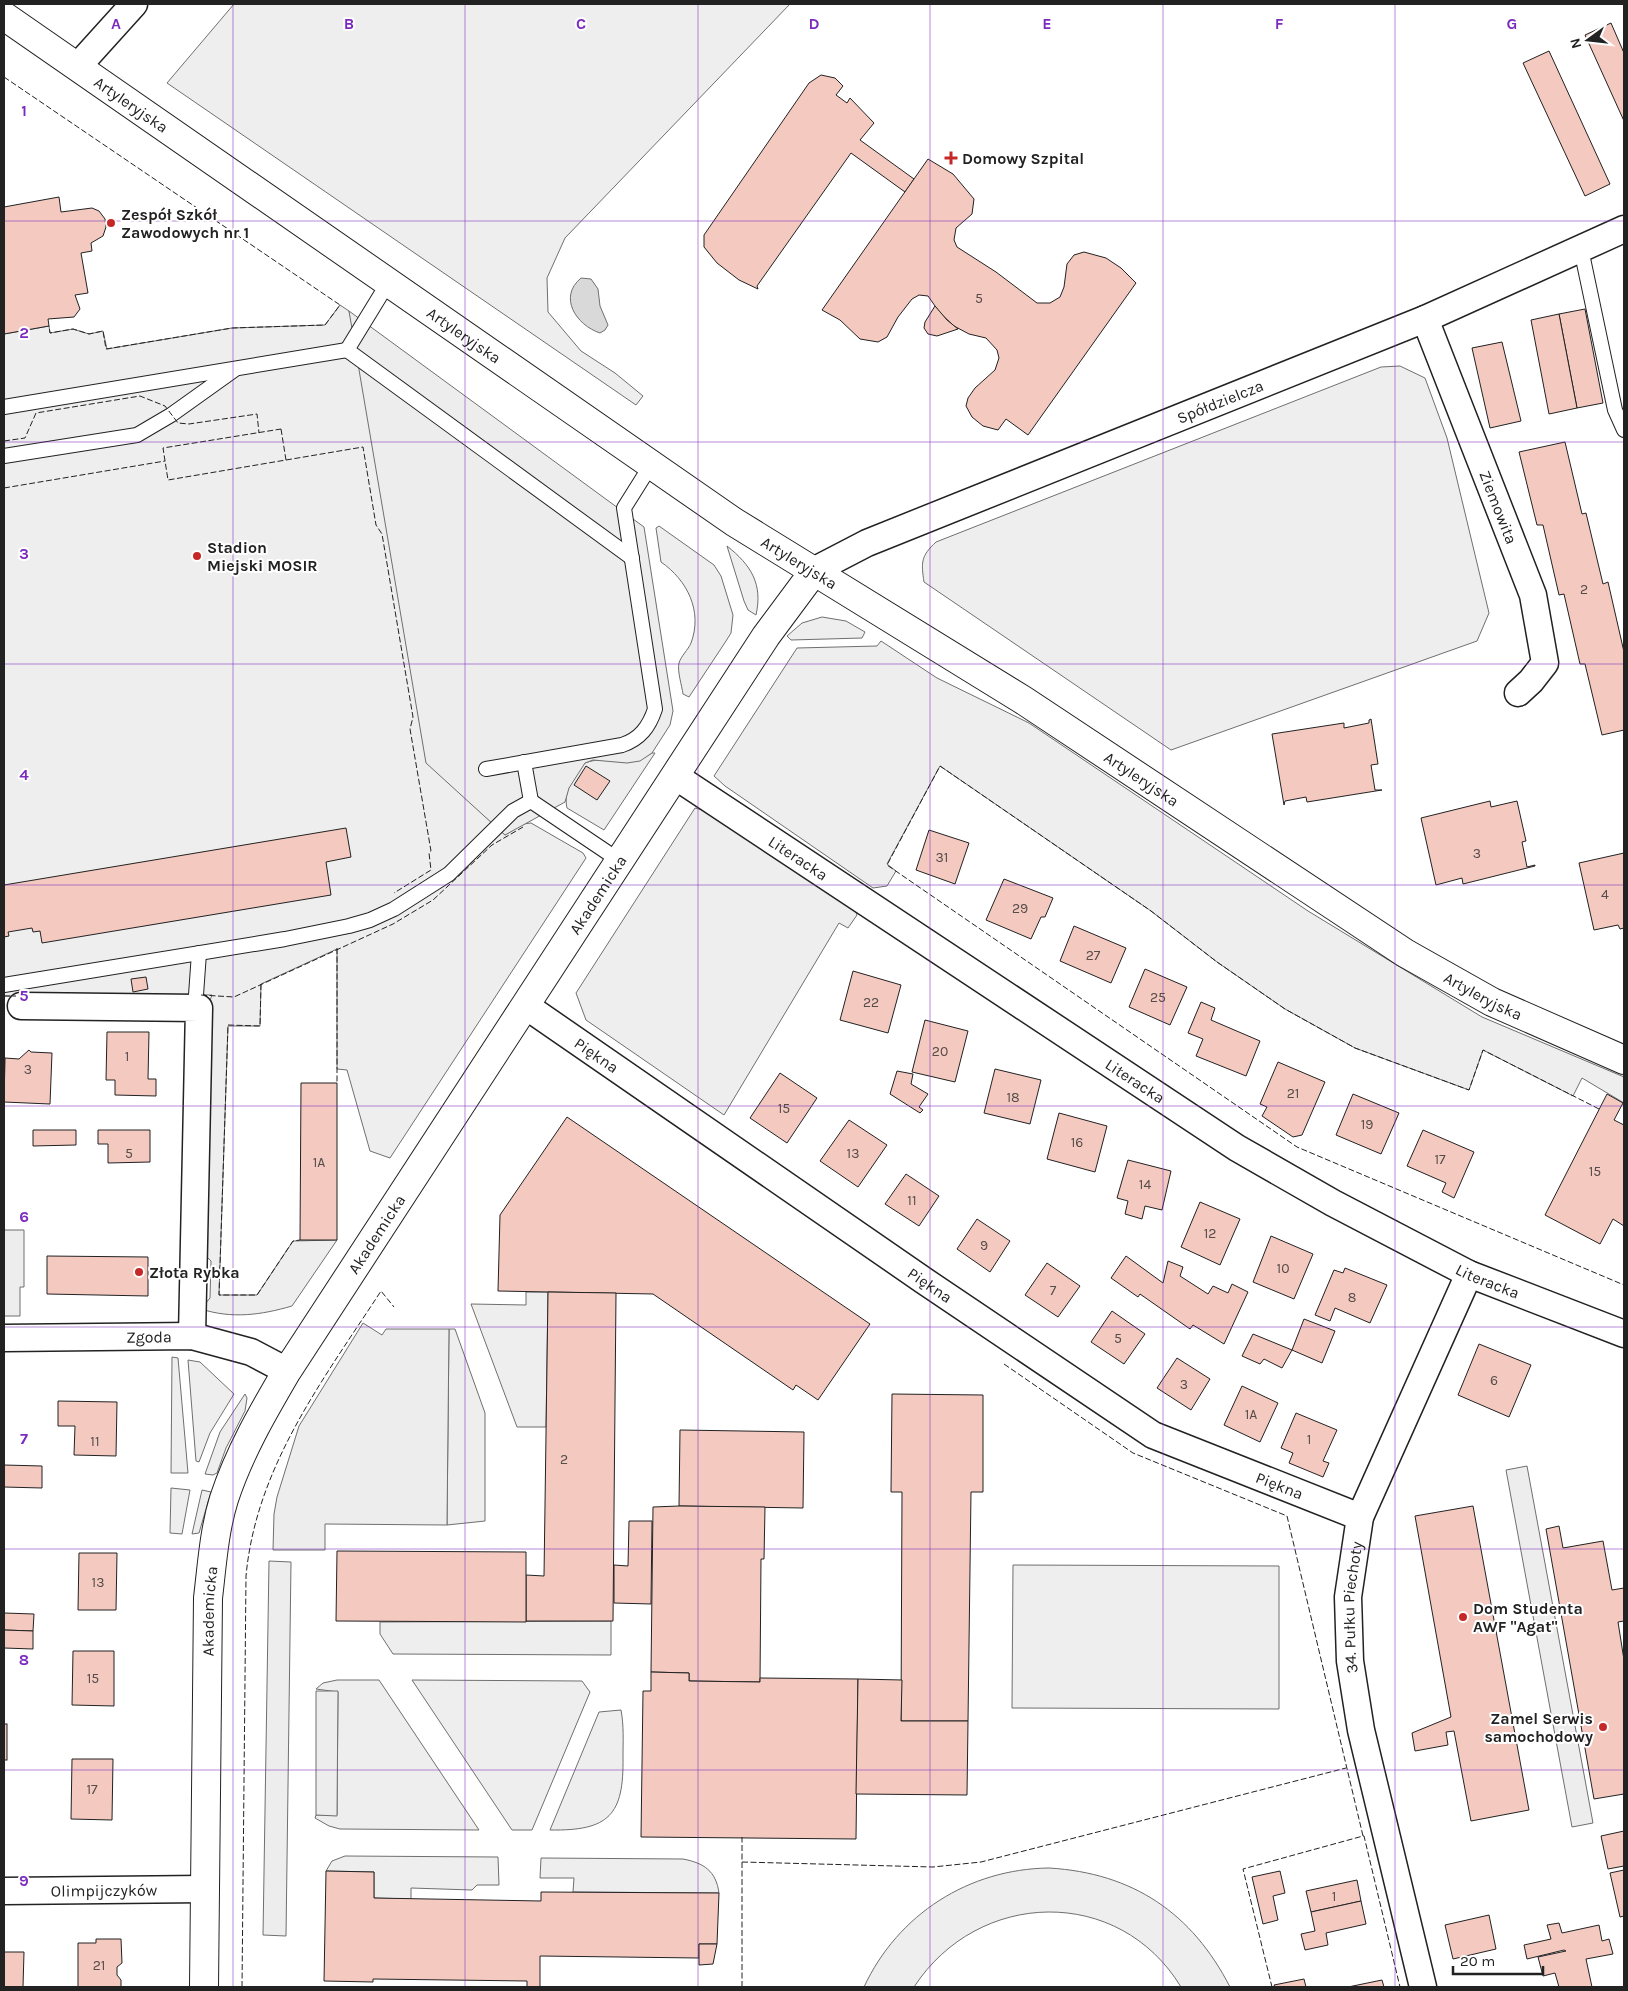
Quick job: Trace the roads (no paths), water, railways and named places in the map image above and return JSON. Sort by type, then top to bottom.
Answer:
[{"type":"street","points":[[78,66],[134,4]]},
{"type":"street","name":"Artyleryjska","points":[[7,25],[78,66],[734,522],[815,570],[1023,700],[1405,953],[1492,1002],[1624,1060]]},
{"type":"street","name":"Spółdzielcza","points":[[815,570],[867,543],[1424,319],[1624,229]]},
{"type":"street","name":"Ziemowita","points":[[1424,319],[1533,595],[1545,663],[1531,681],[1518,693]]},
{"type":"street","name":"Akademicka","points":[[204,1987],[208,1598],[216,1535],[224,1500],[235,1469],[254,1426],[287,1371],[776,621],[815,570]]},
{"type":"street","name":"Literacka","points":[[675,776],[1237,1148],[1468,1274],[1624,1334]]},
{"type":"street","points":[[22,1006],[199,1008],[192,1336]]},
{"type":"street","name":"Piękna","points":[[526,1006],[923,1280],[1153,1435],[1360,1517]]},
{"type":"street","name":"34. Pułku Piechoty","points":[[1423,1987],[1361,1730],[1350,1661],[1348,1597],[1360,1517],[1468,1274]]},
{"type":"street","name":"Zgoda","points":[[4,1338],[192,1336],[251,1352],[287,1371]]},
{"type":"street","name":"Olimpijczyków","points":[[4,1891],[204,1889]]},
{"type":"lane","points":[[1581,249],[1615,410],[1621,428],[1624,430]]},
{"type":"lane","points":[[347,350],[388,282]]},
{"type":"lane","points":[[4,407],[347,350],[632,558]]},
{"type":"lane","points":[[4,456],[137,436],[171,415],[238,368]]},
{"type":"lane","points":[[486,769],[622,745],[634,740],[651,721],[655,709],[624,508],[651,464]]},
{"type":"lane","points":[[524,762],[531,801],[620,861]]},
{"type":"lane","points":[[4,984],[199,953],[349,926],[386,913],[449,874],[513,811],[531,801]]},
{"type":"lane","points":[[199,953],[196,995],[199,1008]]},
{"type":"place","name":"Domowy Szpital","points":[[951,158]]},
{"type":"place","name":"Zespół Szkół Zawodowych nr 1","points":[[111,223]]},
{"type":"place","name":"Stadion Miejski MOSIR","points":[[197,556]]},
{"type":"place","name":"Złota Rybka","points":[[139,1272]]},
{"type":"place","name":"Dom Studenta AWF \"Agat\"","points":[[1463,1617]]},
{"type":"place","name":"Zamel Serwis samochodowy","points":[[1603,1727]]}]
